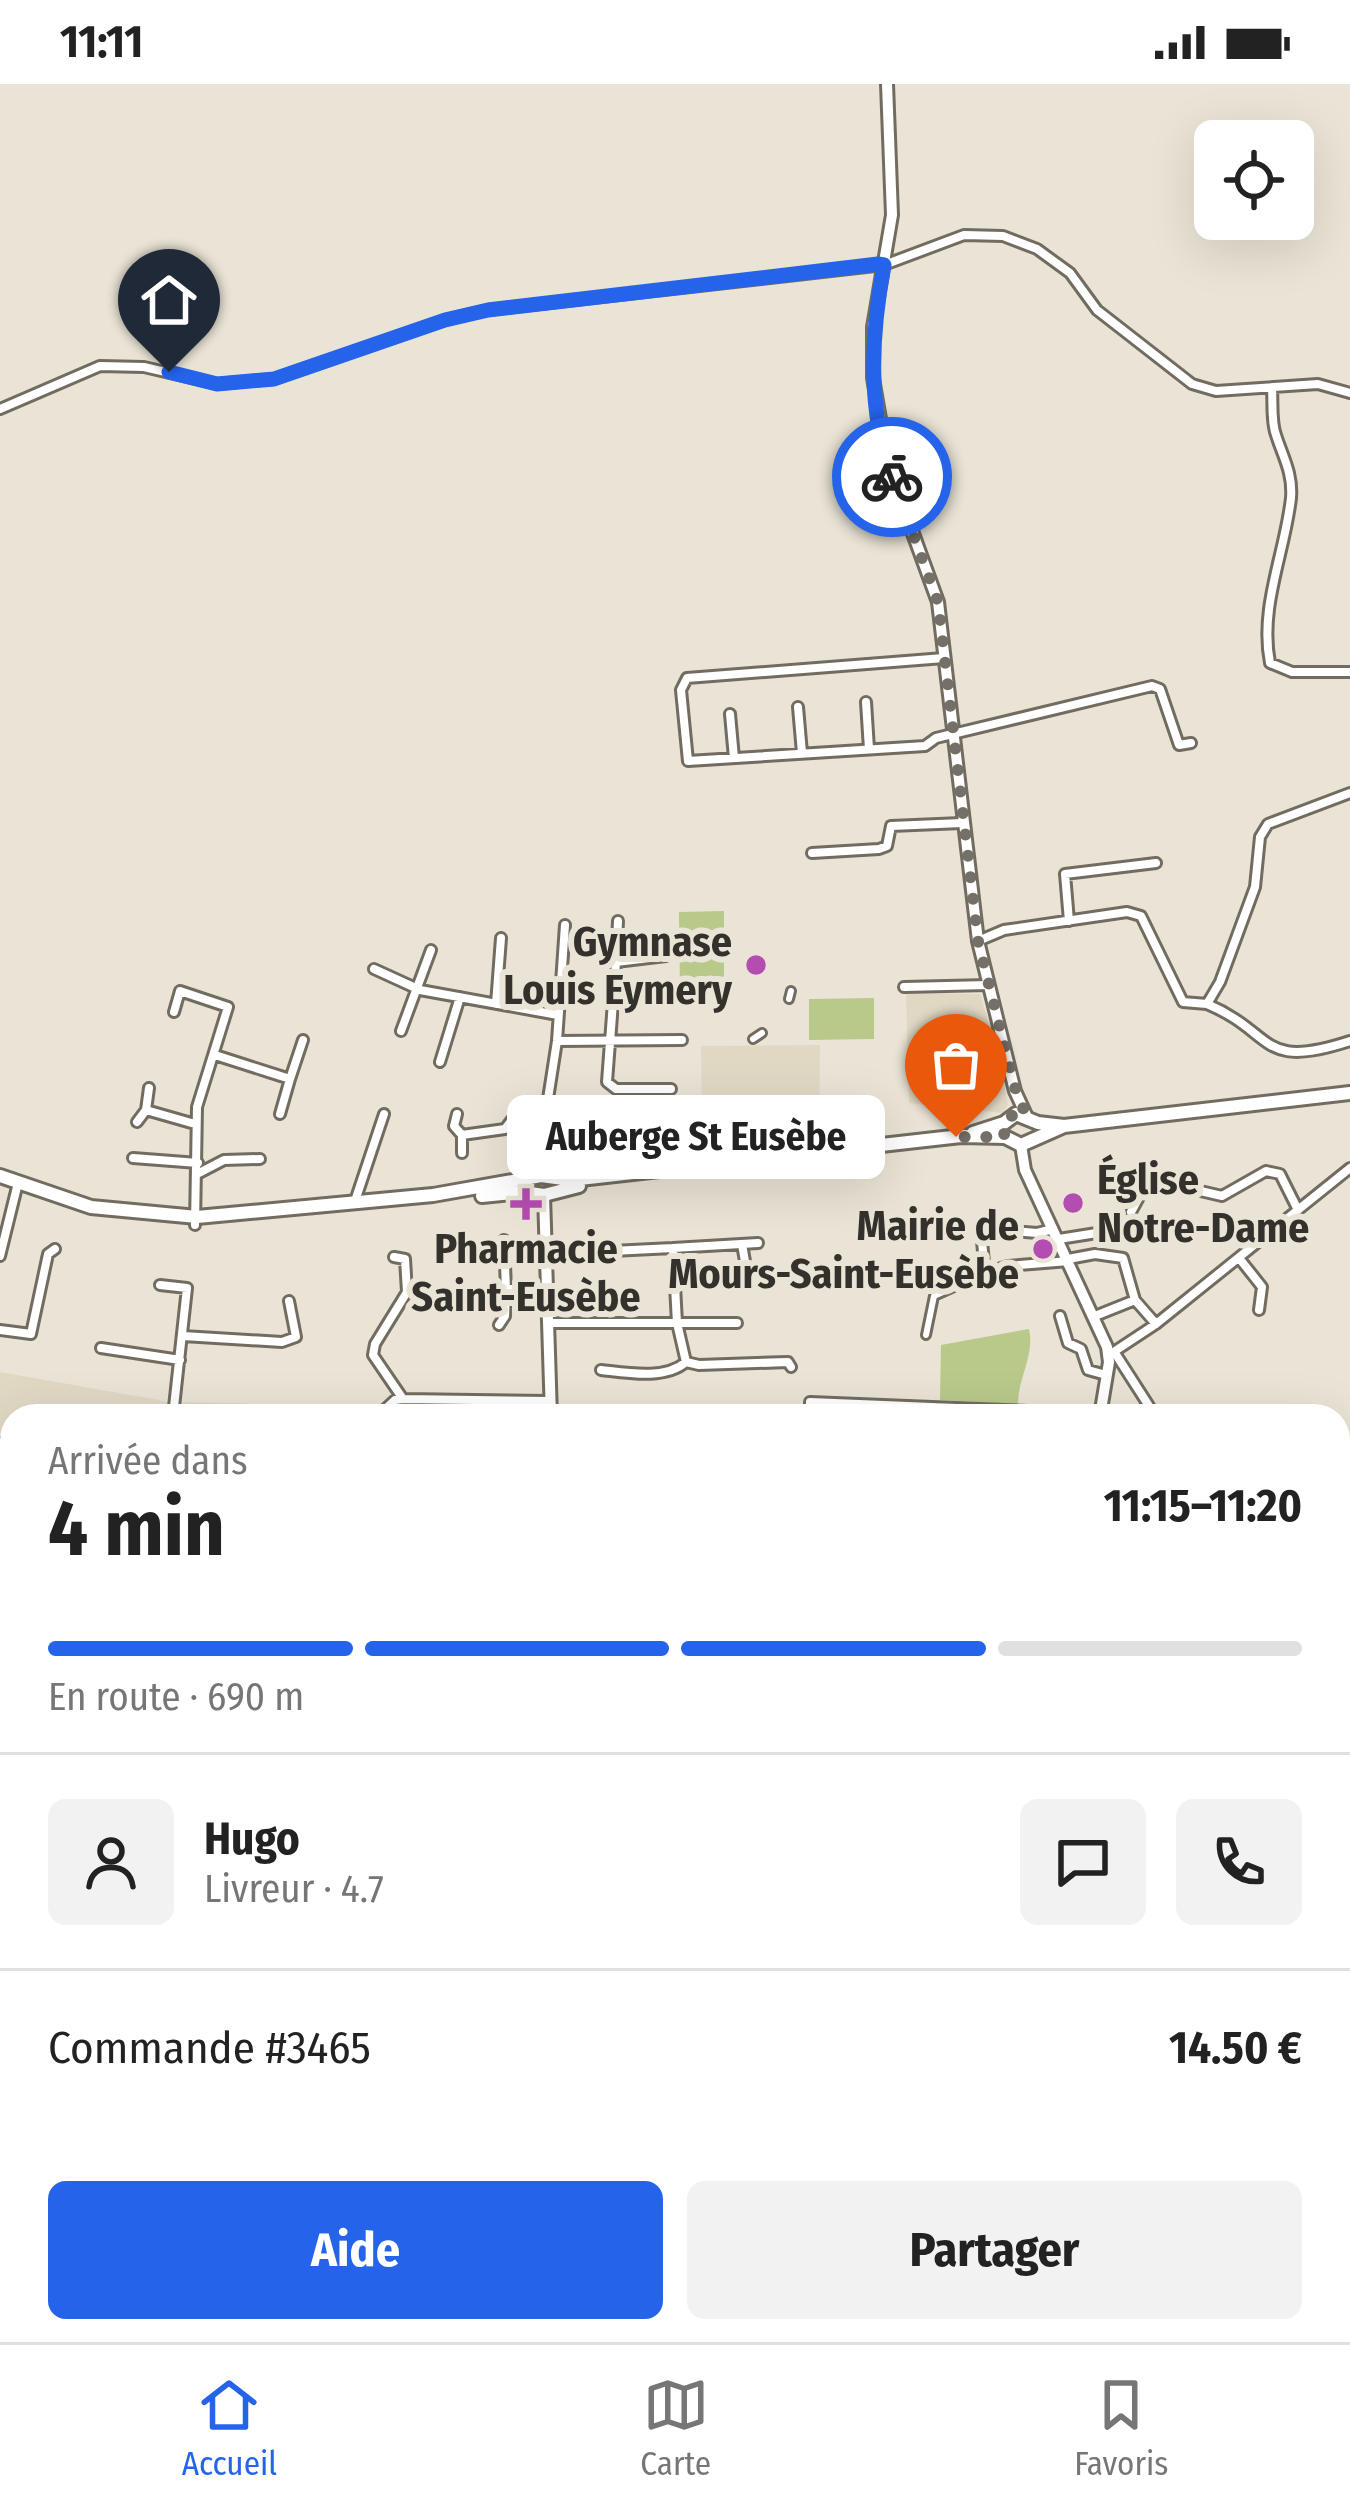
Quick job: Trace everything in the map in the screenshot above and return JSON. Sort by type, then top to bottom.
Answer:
[{"type":"main road","points":[[0,1180],[64,1208],[117,1219],[196,1221],[961,1136],[1016,1122],[1064,1126],[1350,1093]]},
{"type":"main road","points":[[1016,1122],[1027,1142]]},
{"type":"main road","points":[[1016,1122],[1027,1142]]},
{"type":"main road","points":[[1027,1142],[1064,1126]]},
{"type":"main road","points":[[196,1221],[544,1185]]},
{"type":"street","points":[[887,84],[893,182],[873,326],[873,378],[888,466],[933,583],[978,941],[1016,1091],[1016,1122]]},
{"type":"street","points":[[0,409],[100,366],[144,367],[217,384],[259,381],[488,310],[884,265],[964,235],[1004,236],[1037,249],[1070,273],[1096,310],[1192,384],[1216,391],[1318,383],[1350,393]]},
{"type":"street","points":[[1272,389],[1274,433],[1289,470],[1291,498],[1274,567],[1270,663],[1275,669],[1292,672],[1350,672]]},
{"type":"street","points":[[944,658],[687,678],[681,690],[688,761],[925,746],[936,738],[1152,686],[1160,689],[1179,745],[1191,743]]},
{"type":"street","points":[[866,703],[868,749]]},
{"type":"street","points":[[798,707],[802,754]]},
{"type":"street","points":[[730,714],[734,758]]},
{"type":"street","points":[[1207,1004],[1220,982],[1255,886],[1260,837],[1268,824],[1350,793]]},
{"type":"street","points":[[812,853],[879,849],[887,846],[891,826],[962,823]]},
{"type":"street","points":[[1069,920],[1065,874],[1156,863]]},
{"type":"street","points":[[978,941],[1004,930],[1127,912],[1141,916],[1183,1002],[1224,1011],[1266,1046],[1282,1052],[1320,1051],[1350,1042]]},
{"type":"street","points":[[618,922],[607,1082],[616,1089],[671,1089]]},
{"type":"street","points":[[550,1404],[543,1131],[557,1041],[565,925]]},
{"type":"street","points":[[496,1004],[501,938]]},
{"type":"street","points":[[401,1030],[431,950]]},
{"type":"street","points":[[616,962],[666,956]]},
{"type":"street","points":[[374,969],[416,988],[559,1015]]},
{"type":"street","points":[[904,987],[990,985]]},
{"type":"street","points":[[173,1012],[181,991],[228,1007],[195,1124],[196,1221]]},
{"type":"street","points":[[440,1062],[460,997]]},
{"type":"street","points":[[753,1039],[762,1033]]},
{"type":"street","points":[[280,1114],[303,1040]]},
{"type":"street","points":[[557,1041],[682,1040]]},
{"type":"street","points":[[214,1055],[290,1079]]},
{"type":"street","points":[[137,1122],[146,1110],[149,1088]]},
{"type":"street","points":[[146,1110],[195,1124]]},
{"type":"street","points":[[354,1204],[384,1114]]},
{"type":"street","points":[[457,1114],[454,1126],[462,1135],[462,1153]]},
{"type":"street","points":[[462,1135],[505,1129],[514,1117],[543,1131]]},
{"type":"street","points":[[1027,1142],[1025,1170],[1112,1354],[1148,1404]]},
{"type":"street","points":[[133,1158],[198,1169],[224,1160],[260,1159]]},
{"type":"street","points":[[1102,1404],[1112,1354],[1350,1168]]},
{"type":"street","points":[[1131,1212],[1149,1179],[1222,1196],[1266,1171],[1280,1174],[1298,1210]]},
{"type":"street","points":[[0,1256],[17,1187]]},
{"type":"street","points":[[985,1273],[982,1241],[1001,1230],[1103,1232]]},
{"type":"street","points":[[500,1325],[505,1316],[504,1240]]},
{"type":"street","points":[[591,1252],[758,1243]]},
{"type":"street","points":[[742,1244],[748,1279],[764,1277]]},
{"type":"street","points":[[673,1248],[676,1323],[686,1362]]},
{"type":"street","points":[[0,1330],[31,1334],[47,1254],[55,1249]]},
{"type":"street","points":[[926,1335],[934,1296],[1008,1266],[1095,1254],[1123,1258],[1136,1300],[1156,1324]]},
{"type":"street","points":[[394,1257],[405,1259],[407,1292],[373,1355],[403,1399]]},
{"type":"street","points":[[1239,1258],[1262,1286],[1259,1310]]},
{"type":"street","points":[[160,1285],[187,1288],[174,1404]]},
{"type":"street","points":[[506,1289],[546,1289]]},
{"type":"street","points":[[183,1336],[282,1342],[296,1337],[289,1300]]},
{"type":"street","points":[[1095,1316],[1136,1300]]},
{"type":"street","points":[[1060,1316],[1068,1343],[1081,1349],[1088,1370],[1106,1375]]},
{"type":"street","points":[[546,1323],[737,1323]]},
{"type":"street","points":[[101,1348],[180,1360]]},
{"type":"street","points":[[602,1370],[663,1374],[675,1372],[686,1362],[788,1362],[791,1367]]},
{"type":"street","points":[[391,1404],[403,1399],[550,1401]]},
{"type":"shaded area","points":[[906,993],[980,994],[1008,1104],[1003,1113],[909,1103]]},
{"type":"shaded area","points":[[820,1045],[819,1143],[757,1153],[742,1149],[741,1117],[702,1117],[701,1046]]},
{"type":"shaded area","points":[[0,1372],[170,1402],[247,1403],[247,1404],[0,1404]]},
{"type":"green space","points":[[724,911],[724,993],[680,994],[679,912]]},
{"type":"green space","points":[[874,998],[874,1039],[809,1040],[809,999]]},
{"type":"green space","points":[[1029,1329],[1030,1348],[1018,1404],[940,1400],[941,1345]]},
{"type":"way so far","points":[[892,477],[938,602],[978,941],[1026,1115],[1007,1119],[1005,1137],[956,1137]]},
{"type":"place","name":"Gymnase Louis Eymery","points":[[756,965]]},
{"type":"place","name":"Auberge St Eusèbe","points":[[956,1137]]},
{"type":"place","name":"Église Notre-Dame","points":[[1073,1203]]},
{"type":"place","name":"Pharmacie Saint-Eusèbe","points":[[526,1204]]},
{"type":"place","name":"Mairie de Mours-Saint-Eusèbe","points":[[1043,1249]]},
{"type":"route","points":[[169,372],[217,384],[274,379],[445,320],[488,310],[878,264],[884,265],[873,326],[873,378],[892,477]]}]
